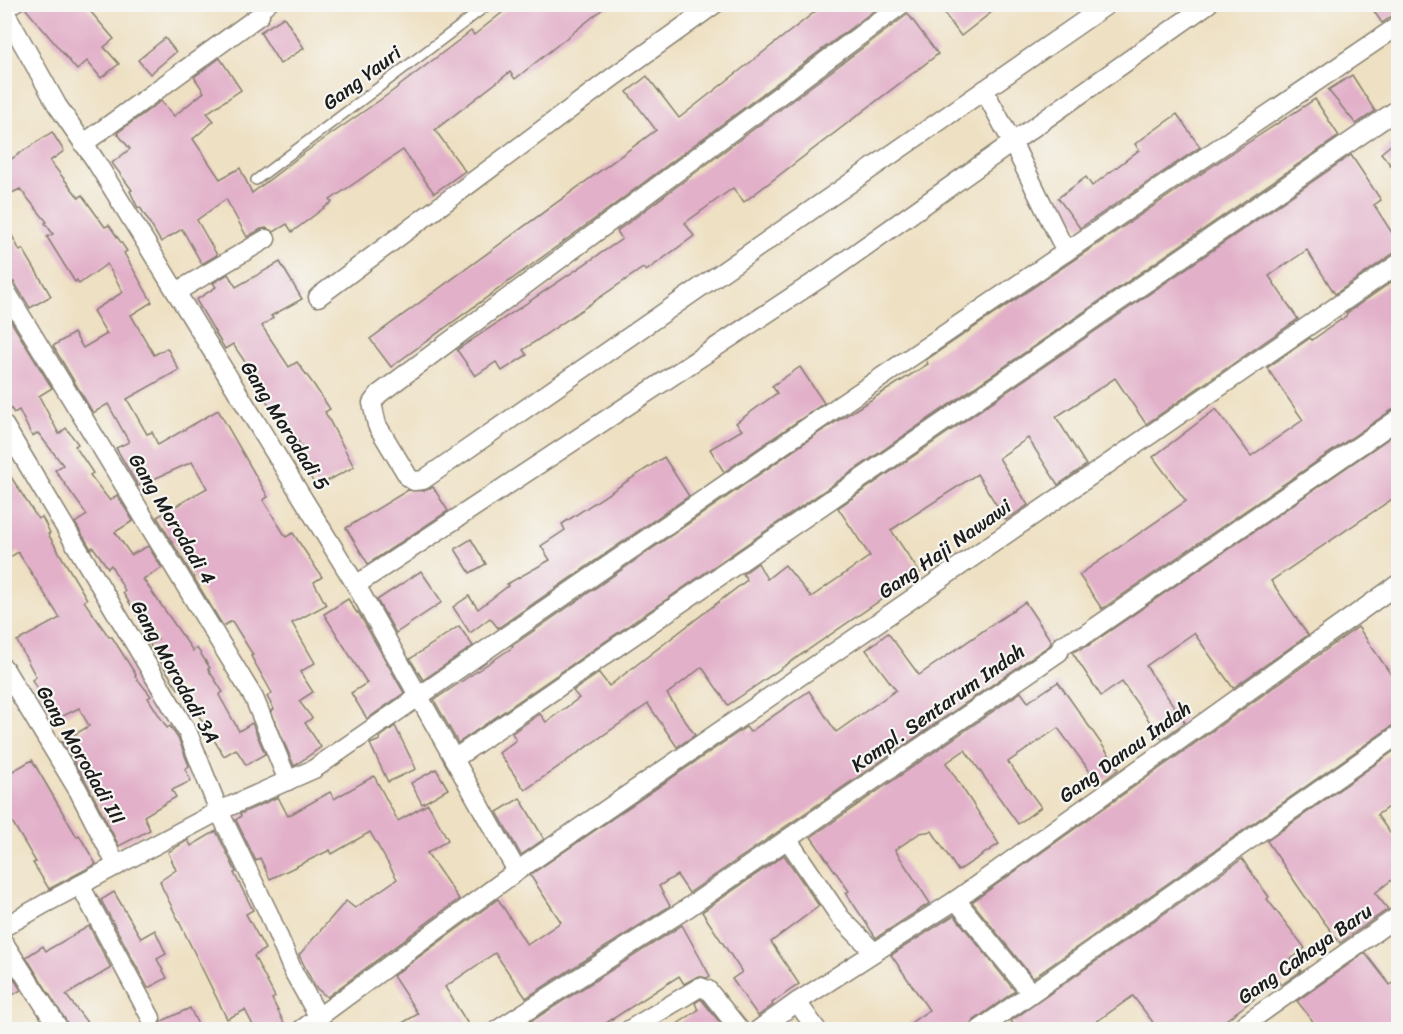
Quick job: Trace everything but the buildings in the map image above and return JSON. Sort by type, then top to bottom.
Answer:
[{"type":"street","points":[[318,297],[714,4]]},
{"type":"street","points":[[902,4],[379,394],[372,403],[374,418],[409,478],[414,481],[423,480],[1108,4]]},
{"type":"street","points":[[356,585],[825,275],[1208,4]]},
{"type":"street","name":"Gang Morodadi 5","points":[[10,9],[57,105],[95,160],[356,585],[517,871]]},
{"type":"street","points":[[83,144],[267,10]]},
{"type":"street","points":[[4,927],[219,811],[314,769],[816,421],[1398,26]]},
{"type":"street","points":[[984,90],[1066,252]]},
{"type":"street","points":[[454,759],[1398,109]]},
{"type":"street","points":[[176,292],[266,239]]},
{"type":"street","name":"Gang Haji Nawawi","points":[[301,1029],[517,871],[1398,264]]},
{"type":"street","name":"Gang Morodadi 4","points":[[4,288],[254,698],[288,781]]},
{"type":"street","name":"Kompl. Sentarum Indah","points":[[497,1029],[686,909],[788,840],[1059,652],[1062,645],[1083,636],[1398,419]]},
{"type":"street","name":"Gang Morodadi 3A","points":[[4,425],[188,733],[219,811],[269,914],[293,971],[318,1016]]},
{"type":"street","name":"Gang Danau Indah","points":[[758,1029],[956,900],[1398,584]]},
{"type":"street","name":"Gang Morodadi III","points":[[4,668],[78,790],[117,866]]},
{"type":"street","points":[[980,1029],[1398,735]]},
{"type":"street","points":[[788,840],[840,917],[874,952]]},
{"type":"street","points":[[80,885],[151,1018]]},
{"type":"street","points":[[956,900],[1030,993]]},
{"type":"street","name":"Gang Cahaya Baru","points":[[1237,1029],[1398,916]]},
{"type":"street","points":[[4,943],[60,1029]]},
{"type":"street","points":[[629,1029],[700,987],[708,990],[740,1029]]},
{"type":"street","points":[[797,1002],[817,1029]]},
{"type":"lane","name":"Gang Yauri","points":[[256,180],[489,4]]}]
